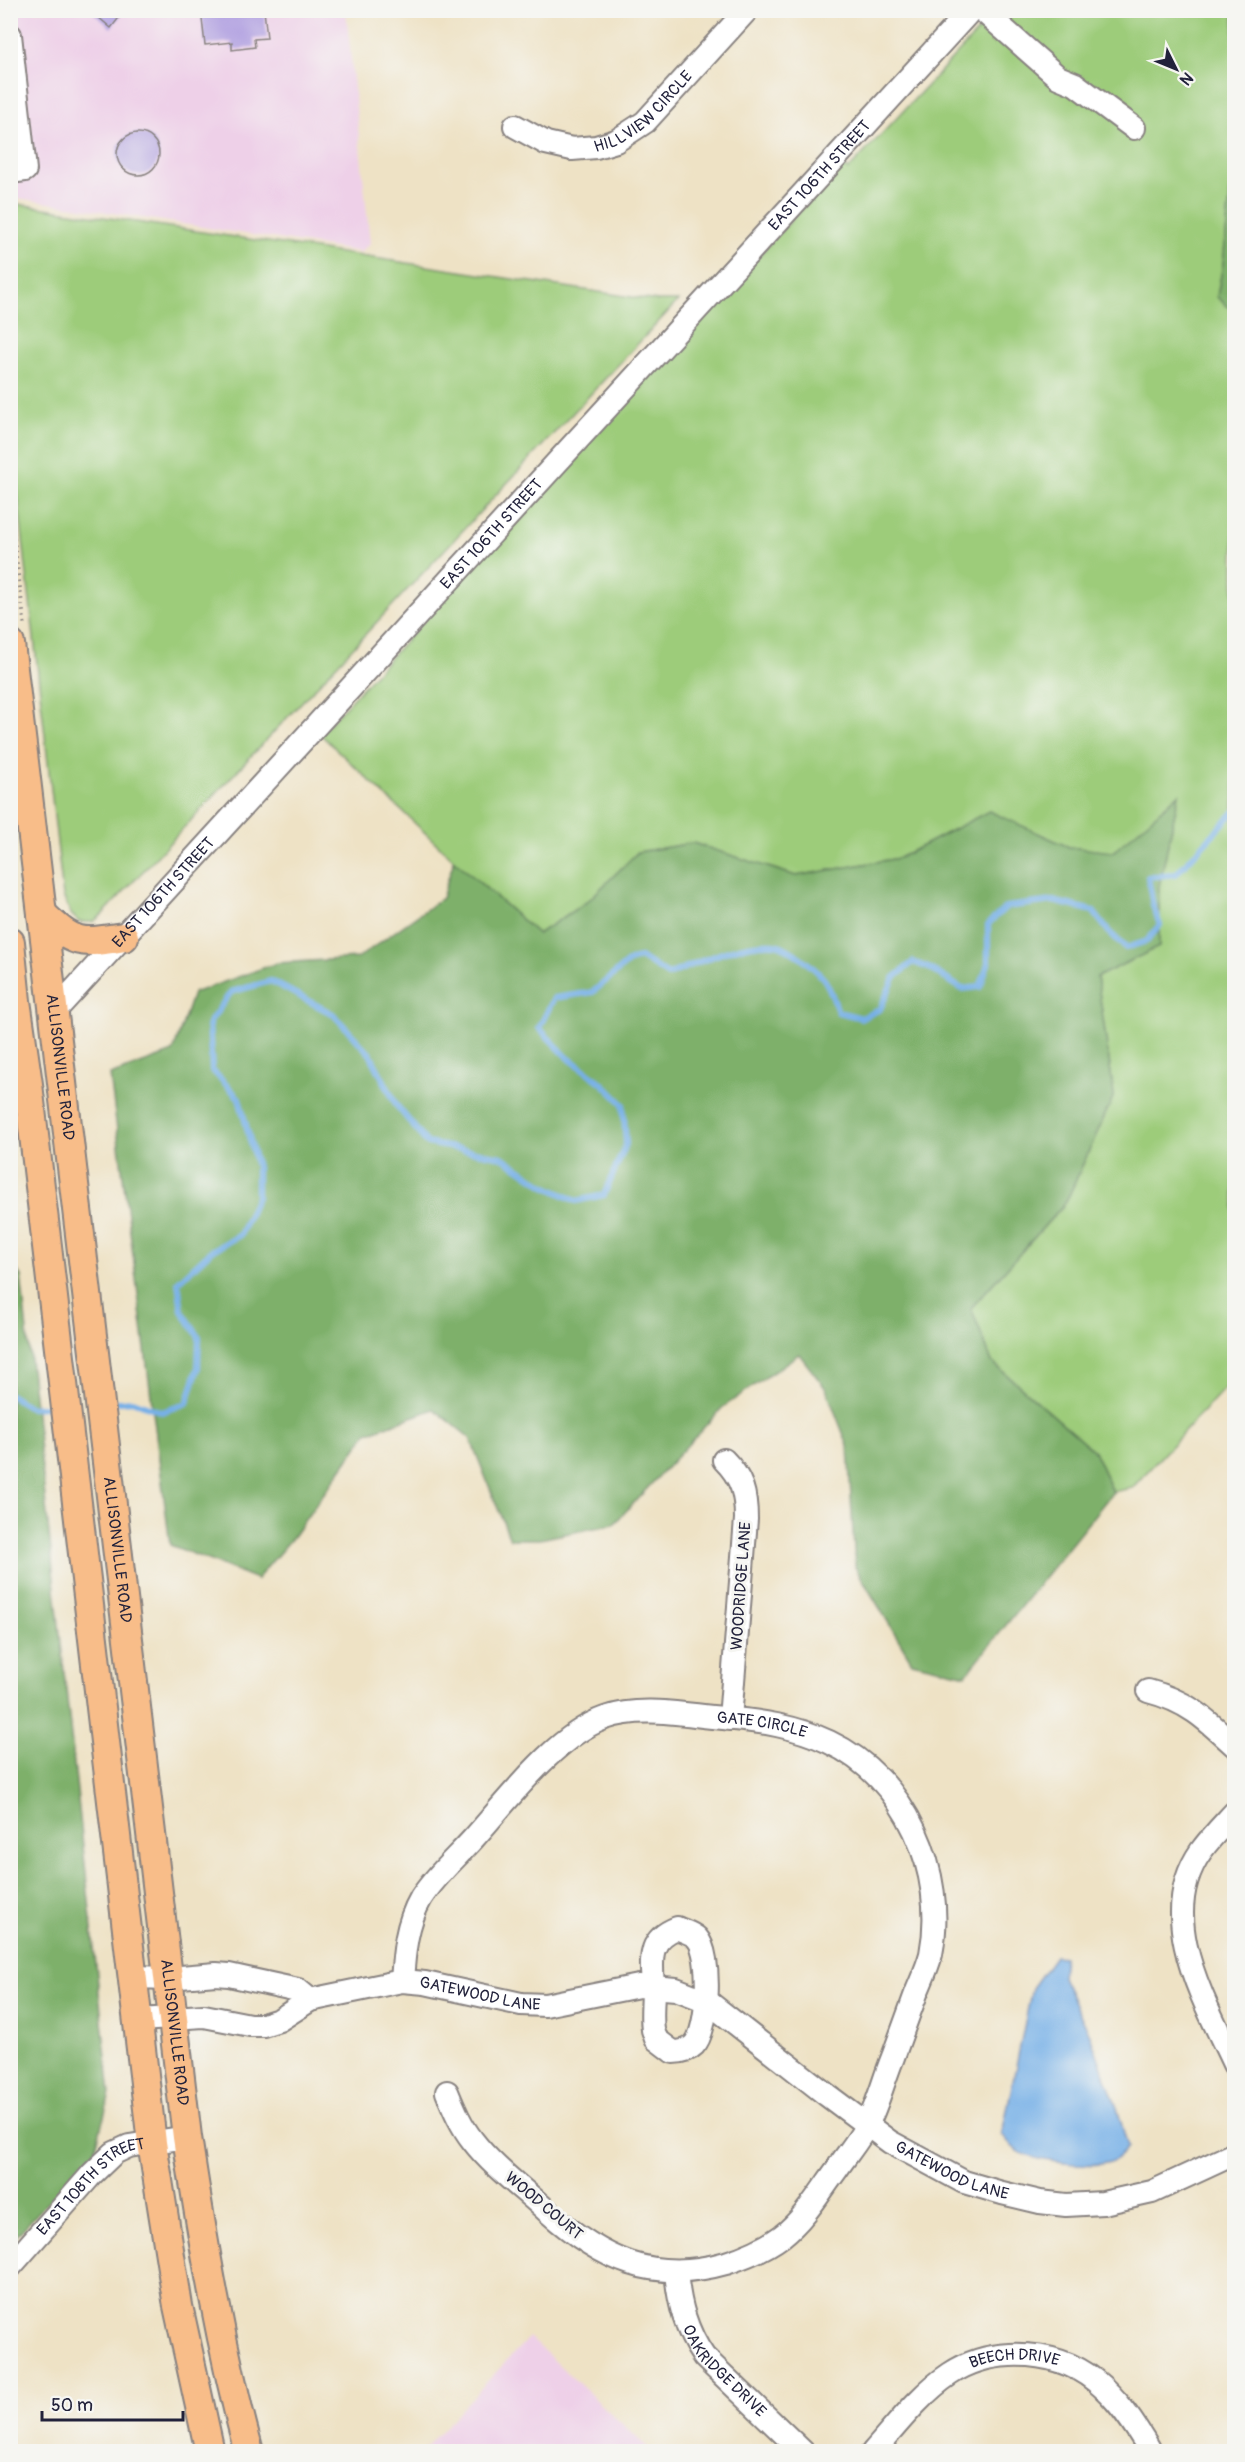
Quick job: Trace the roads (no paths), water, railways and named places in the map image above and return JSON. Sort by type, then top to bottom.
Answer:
[{"type":"main road","name":"ALLISONVILLE ROAD","points":[[10,644],[187,2137],[209,2270],[234,2396],[249,2451]]},
{"type":"main road","points":[[42,914],[72,939],[94,942],[124,937]]},
{"type":"main road","points":[[10,942],[16,1050],[37,1170],[152,2143],[178,2306],[210,2451]]},
{"type":"main road","name":"EAST 106TH STREET","points":[[16,1050],[54,1012]]},
{"type":"main road","points":[[10,1128],[24,1146],[37,1170]]},
{"type":"street","name":"HILLVIEW CIRCLE","points":[[515,126],[546,143],[572,149],[596,147],[615,141],[645,122],[747,10]]},
{"type":"street","name":"EAST 106TH STREET","points":[[54,1012],[971,10]]},
{"type":"street","points":[[982,10],[1059,77],[1075,84],[1134,128]]},
{"type":"street","points":[[10,35],[25,170],[10,172]]},
{"type":"street","name":"WOODRIDGE LANE","points":[[724,1460],[741,1481],[746,1497],[730,1719]]},
{"type":"street","points":[[1148,1691],[1167,1695],[1197,1711],[1234,1745]]},
{"type":"street","name":"GATE CIRCLE","points":[[402,1981],[405,1940],[421,1898],[430,1885],[538,1767],[584,1727],[608,1717],[641,1712],[766,1722],[794,1728],[832,1743],[863,1764],[892,1793],[917,1832],[926,1861],[935,1912],[931,1956],[867,2125]]},
{"type":"street","points":[[1234,1813],[1200,1852],[1188,1877],[1181,1912],[1182,1932],[1198,1986],[1234,2064]]},
{"type":"street","points":[[677,1928],[697,1938],[702,1946],[707,2001],[700,2037],[689,2050],[673,2052],[656,2039],[653,2030],[652,1986],[651,1965],[655,1944],[667,1932],[677,1928]]},
{"type":"street","points":[[134,1977],[229,1975],[298,1990],[310,2000]]},
{"type":"street","name":"GATEWOOD LANE","points":[[139,2020],[204,2016],[250,2025],[263,2025],[279,2020],[310,2000],[402,1981],[425,1983],[521,2004],[545,2005],[639,1986],[652,1986],[676,1989],[707,2001],[890,2142],[964,2182],[1021,2198],[1058,2204],[1102,2203],[1152,2192],[1234,2154]]},
{"type":"street","name":"WOOD COURT","points":[[447,2092],[459,2119],[491,2161],[571,2232],[593,2247],[629,2263],[655,2270],[676,2272],[705,2269],[734,2261],[757,2251],[783,2235],[809,2208],[867,2125]]},
{"type":"street","name":"EAST 108TH STREET","points":[[10,2267],[107,2159],[121,2149],[187,2137]]},
{"type":"street","name":"OAKRIDGE DRIVE","points":[[676,2272],[678,2299],[687,2326],[699,2350],[803,2451]]},
{"type":"street","name":"BEECH DRIVE","points":[[873,2451],[931,2389],[951,2373],[970,2363],[994,2356],[1031,2354],[1064,2362],[1095,2379],[1125,2411],[1151,2451]]},
{"type":"water","points":[[1055,1956],[1064,1957],[1062,1977],[1090,2035],[1117,2108],[1128,2147],[1110,2162],[1077,2164],[1036,2158],[1016,2149],[1002,2134],[1032,1988]]},
{"type":"waterway","points":[[106,1403],[133,1401],[162,1412],[187,1403],[198,1368],[199,1337],[182,1311],[178,1282],[211,1251],[240,1235],[257,1197],[257,1167],[239,1098],[212,1070],[209,1023],[231,992],[271,981],[333,1014],[370,1054],[397,1106],[427,1143],[502,1157],[543,1185],[576,1201],[604,1195],[626,1144],[623,1104],[602,1083],[567,1057],[539,1028],[554,998],[593,992],[628,962],[640,957],[668,975],[706,959],[747,946],[774,944],[793,953],[819,974],[828,985],[838,1012],[862,1018],[880,1009],[894,978],[913,962],[931,969],[962,989],[980,987],[988,964],[988,924],[1006,907],[1053,901],[1093,911],[1109,932],[1126,948],[1147,941],[1160,925],[1153,906],[1148,877],[1176,874],[1234,812]]},
{"type":"waterway","points":[[10,1395],[31,1408],[57,1406]]}]
